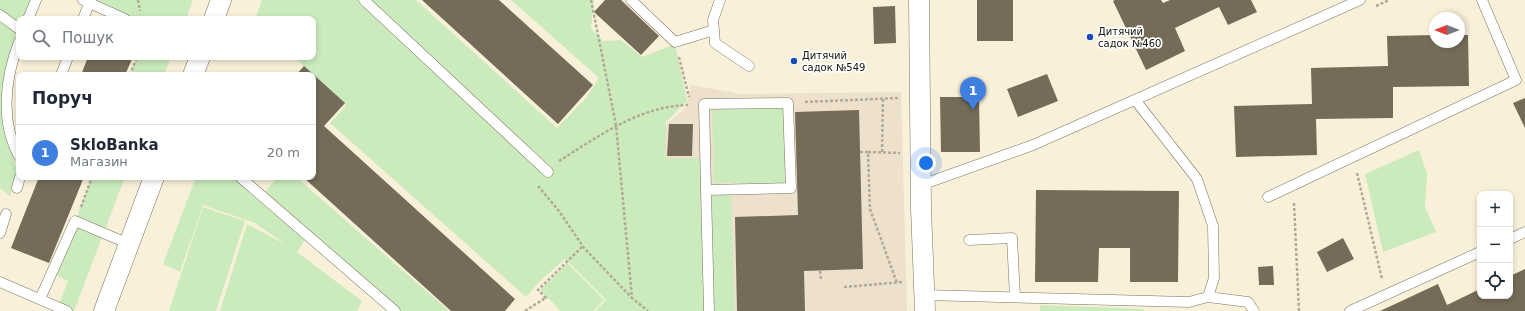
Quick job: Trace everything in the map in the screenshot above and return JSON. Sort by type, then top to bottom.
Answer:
[{"type":"street","points":[[215,16],[221,0]]},
{"type":"street","points":[[919,0],[920,185],[925,303]]},
{"type":"street","points":[[194,72],[199,60]]},
{"type":"street","points":[[104,311],[153,180]]},
{"type":"lane","points":[[29,16],[36,0]]},
{"type":"lane","points":[[364,0],[546,171]]},
{"type":"lane","points":[[632,0],[675,42],[714,30]]},
{"type":"lane","points":[[720,0],[713,20],[715,43],[748,66]]},
{"type":"lane","points":[[920,185],[1033,145],[1136,101],[1360,0]]},
{"type":"lane","points":[[1268,197],[1516,80],[1482,0]]},
{"type":"lane","points":[[84,16],[86,2],[118,16]]},
{"type":"lane","points":[[0,15],[16,27]]},
{"type":"lane","points":[[16,50],[5,97],[5,122],[12,146],[16,152]]},
{"type":"lane","points":[[62,72],[67,60]]},
{"type":"lane","points":[[1136,101],[1197,179],[1213,226],[1214,278],[1208,298]]},
{"type":"lane","points":[[706,190],[791,188],[788,103],[704,104],[708,311]]},
{"type":"lane","points":[[17,188],[19,180]]},
{"type":"lane","points":[[243,180],[395,311]]},
{"type":"lane","points":[[0,232],[6,214]]},
{"type":"lane","points":[[40,299],[75,221],[129,244]]},
{"type":"lane","points":[[1513,238],[1525,232]]},
{"type":"lane","points":[[970,240],[1012,238],[1015,297]]},
{"type":"lane","points":[[1350,311],[1477,253]]},
{"type":"lane","points":[[0,282],[67,311]]},
{"type":"lane","points":[[925,303],[1015,297],[1189,302],[1208,298],[1248,302],[1254,311]]},
{"type":"path","points":[[591,0],[616,125],[632,298]]},
{"type":"path","points":[[675,42],[691,105]]},
{"type":"path","points":[[131,72],[136,60]]},
{"type":"path","points":[[882,152],[883,98]]},
{"type":"path","points":[[788,103],[904,98]]},
{"type":"path","points":[[546,171],[616,125],[670,105]]},
{"type":"path","points":[[860,152],[904,153]]},
{"type":"path","points":[[868,152],[870,209],[897,283]]},
{"type":"path","points":[[1353,157],[1386,294]]},
{"type":"path","points":[[75,221],[91,180]]},
{"type":"path","points":[[536,184],[559,211],[583,246],[632,298],[648,311]]},
{"type":"path","points":[[1294,185],[1299,311]]},
{"type":"path","points":[[525,311],[546,298],[538,290],[583,246]]},
{"type":"path","points":[[820,271],[821,280]]},
{"type":"path","points":[[844,287],[908,282]]},
{"type":"shaded area","points":[[691,85],[741,94],[901,92],[907,311],[607,311],[619,166],[686,107]]},
{"type":"green space","points":[[0,0],[30,0],[24,16],[16,16],[16,45],[3,122],[16,167],[16,180],[10,196],[0,188]]},
{"type":"green space","points":[[84,0],[193,0],[187,16],[119,16]]},
{"type":"green space","points":[[262,0],[416,0],[557,128],[586,98],[599,78],[511,0],[594,0],[591,28],[603,41],[621,40],[642,57],[675,44],[687,101],[666,122],[665,158],[702,158],[706,311],[595,311],[606,300],[565,259],[539,282],[526,297],[330,123],[346,106],[316,78],[316,72],[310,72],[297,60],[316,60],[316,16],[256,16]]},
{"type":"green space","points":[[136,60],[170,60],[165,72],[131,72]]},
{"type":"green space","points":[[786,107],[788,183],[714,183],[712,110]]},
{"type":"green space","points":[[1419,150],[1427,174],[1425,207],[1436,232],[1383,252],[1365,174]]},
{"type":"green space","points":[[91,180],[124,180],[74,311],[67,311],[58,307],[68,281],[52,273],[74,224]]},
{"type":"green space","points":[[195,180],[245,180],[263,194],[275,180],[299,180],[449,311],[397,311],[309,234],[297,252],[362,301],[357,311],[220,311],[247,224],[285,244],[255,223],[203,205],[180,272],[163,264]]},
{"type":"green space","points":[[731,192],[735,311],[711,311],[708,193]]},
{"type":"green space","points":[[203,207],[245,221],[216,311],[169,311]]},
{"type":"green space","points":[[567,263],[604,300],[593,311],[561,311],[540,290]]},
{"type":"green space","points":[[1040,305],[1144,309],[1144,311],[1040,311]]},
{"type":"building","points":[[422,0],[499,0],[593,85],[558,124]]},
{"type":"building","points":[[605,0],[621,0],[659,36],[641,55],[594,12]]},
{"type":"building","points":[[977,0],[1013,0],[1013,41],[977,41]]},
{"type":"building","points":[[1161,0],[1163,3],[1170,0],[1251,0],[1257,12],[1228,25],[1219,7],[1175,28],[1185,51],[1146,70],[1113,1]]},
{"type":"building","points":[[895,6],[896,43],[874,44],[873,7]]},
{"type":"building","points":[[1429,35],[1429,48],[1465,48],[1465,35],[1468,35],[1469,86],[1393,87],[1393,118],[1316,119],[1317,155],[1236,157],[1234,106],[1312,104],[1311,68],[1388,66],[1387,36]]},
{"type":"building","points":[[87,60],[132,60],[126,72],[82,72]]},
{"type":"building","points":[[304,66],[311,72],[299,72]]},
{"type":"building","points":[[1047,74],[1058,101],[1018,117],[1007,89]]},
{"type":"building","points":[[316,77],[345,103],[324,126],[515,299],[505,311],[451,311],[306,180],[316,180]]},
{"type":"building","points":[[940,97],[979,97],[980,152],[941,152]]},
{"type":"building","points":[[1525,98],[1525,128],[1513,103]]},
{"type":"building","points":[[859,110],[863,269],[804,271],[805,311],[737,311],[735,217],[798,215],[795,112]]},
{"type":"building","points":[[669,124],[693,124],[692,156],[667,156]]},
{"type":"building","points":[[38,180],[83,180],[49,263],[11,248]]},
{"type":"building","points":[[1036,190],[1179,191],[1178,282],[1130,282],[1130,248],[1099,248],[1098,282],[1035,282]]},
{"type":"building","points":[[1343,238],[1354,259],[1327,272],[1317,252]]},
{"type":"building","points":[[1273,266],[1274,285],[1259,285],[1258,267]]},
{"type":"building","points":[[1525,269],[1525,311],[1380,311],[1438,284],[1447,305],[1477,290],[1477,299],[1513,299],[1513,275]]},
{"type":"place","name":"Дитячий садок №460","points":[[1090,37]]},
{"type":"place","name":"Дитячий садок №549","points":[[794,61]]},
{"type":"place","name":"SkloBanka","points":[[973,110]]}]
